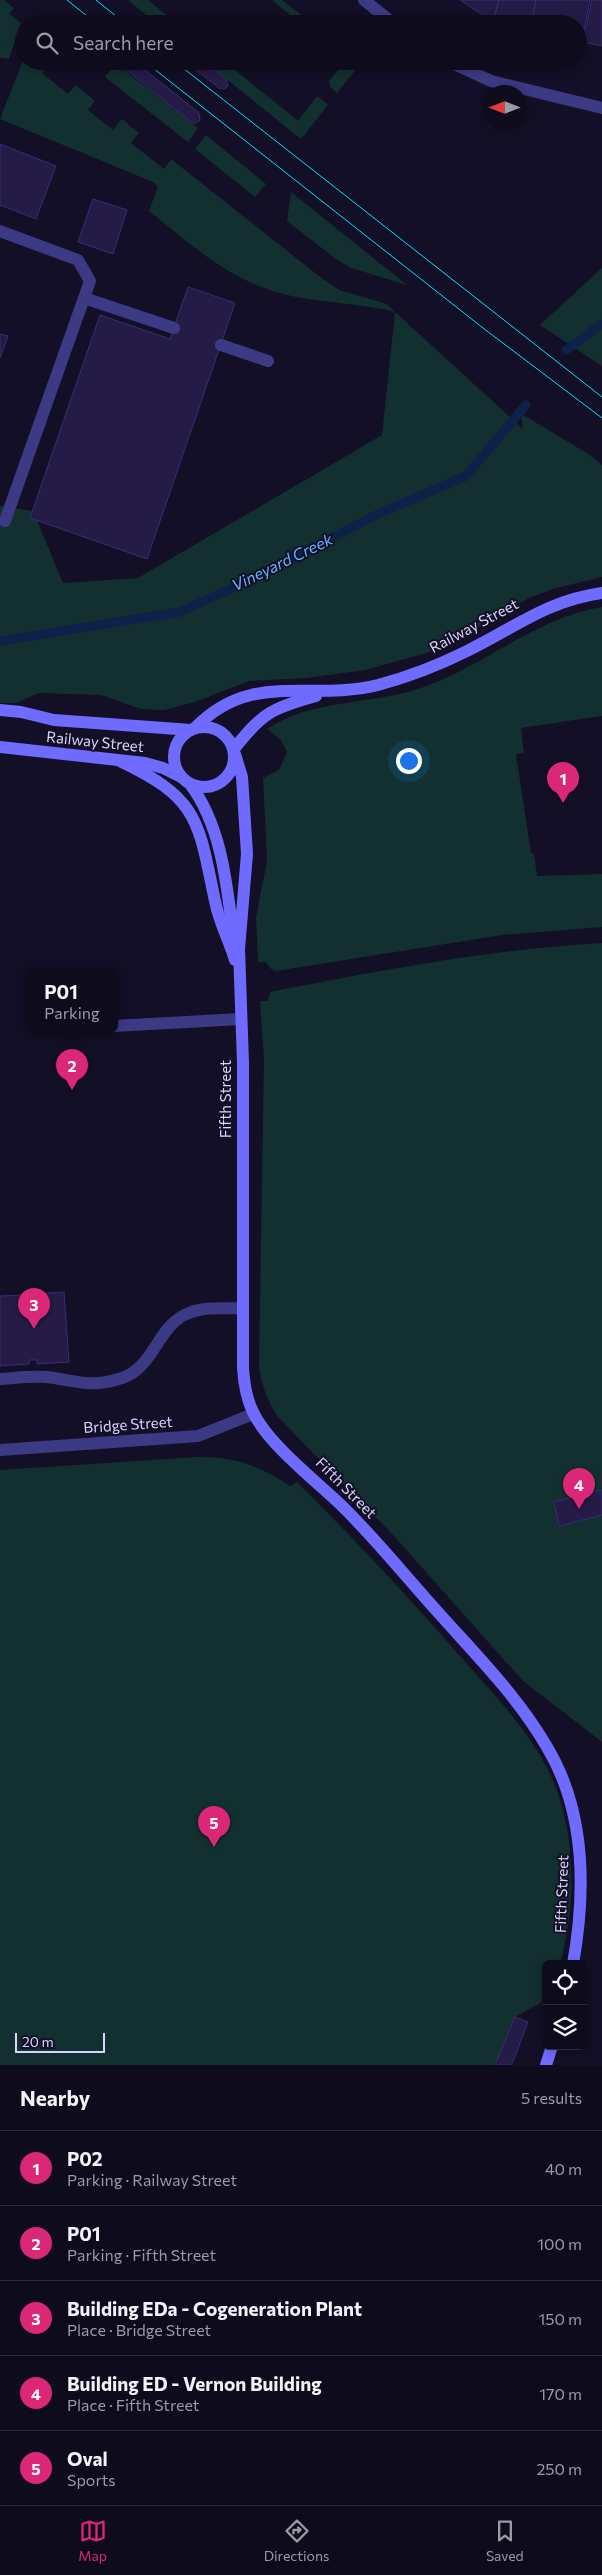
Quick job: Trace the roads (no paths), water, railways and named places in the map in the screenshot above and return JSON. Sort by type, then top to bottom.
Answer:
[{"type":"street","points":[[364,0],[383,15]]},
{"type":"street","points":[[467,70],[491,81],[602,108]]},
{"type":"street","points":[[0,231],[78,260],[90,281],[5,521]]},
{"type":"street","points":[[84,298],[174,328]]},
{"type":"street","points":[[221,345],[268,360]]},
{"type":"street","name":"Railway Street","points":[[234,751],[256,722],[270,711],[288,703],[331,692],[400,679],[467,651],[531,615],[556,604],[602,593]]},
{"type":"street","name":"Railway Street","points":[[0,710],[21,712],[54,720],[193,729],[214,710],[246,695],[273,691],[331,692]]},
{"type":"street","points":[[212,727],[219,730],[226,735],[234,751],[232,770],[219,784],[201,788],[187,782],[176,767],[174,755],[181,737],[193,729],[212,727]]},
{"type":"street","name":"Railway Street","points":[[0,747],[154,765],[170,771],[187,782]]},
{"type":"street","name":"Fifth Street","points":[[234,751],[242,777],[246,854],[238,949],[238,984]]},
{"type":"street","points":[[120,761],[154,778],[168,788],[196,823],[206,851],[219,917],[236,962]]},
{"type":"street","name":"Fifth Street","points":[[187,782],[209,817],[219,847],[236,962],[243,1062],[242,1308],[244,1384],[254,1414],[275,1442],[348,1512],[396,1564],[526,1715],[548,1748],[564,1784],[575,1816],[581,1857],[580,1898],[573,1960]]},
{"type":"street","points":[[118,1026],[240,1019]]},
{"type":"street","points":[[0,1379],[44,1377],[81,1384],[123,1378],[144,1363],[165,1331],[179,1318],[196,1310],[242,1308]]},
{"type":"street","name":"Bridge Street","points":[[0,1450],[198,1436],[254,1414]]},
{"type":"street","points":[[546,2065],[551,2050]]},
{"type":"waterway","name":"Vineyard Creek","points":[[566,350],[602,324]]},
{"type":"waterway","name":"Vineyard Creek","points":[[0,641],[180,612],[252,579],[378,514],[466,476],[526,405]]},
{"type":"tram line","points":[[67,0],[86,15]]},
{"type":"tram line","points":[[96,0],[115,15]]},
{"type":"tram line","points":[[155,70],[483,328],[602,418]]},
{"type":"tram line","points":[[185,70],[602,397]]},
{"type":"place","name":"P02","points":[[563,803]]},
{"type":"place","name":"P01","points":[[72,1090]]},
{"type":"place","name":"Building EDa - Cogeneration Plant","points":[[34,1329]]},
{"type":"place","name":"Building ED - Vernon Building","points":[[579,1509]]},
{"type":"place","name":"Oval","points":[[214,1847]]}]
